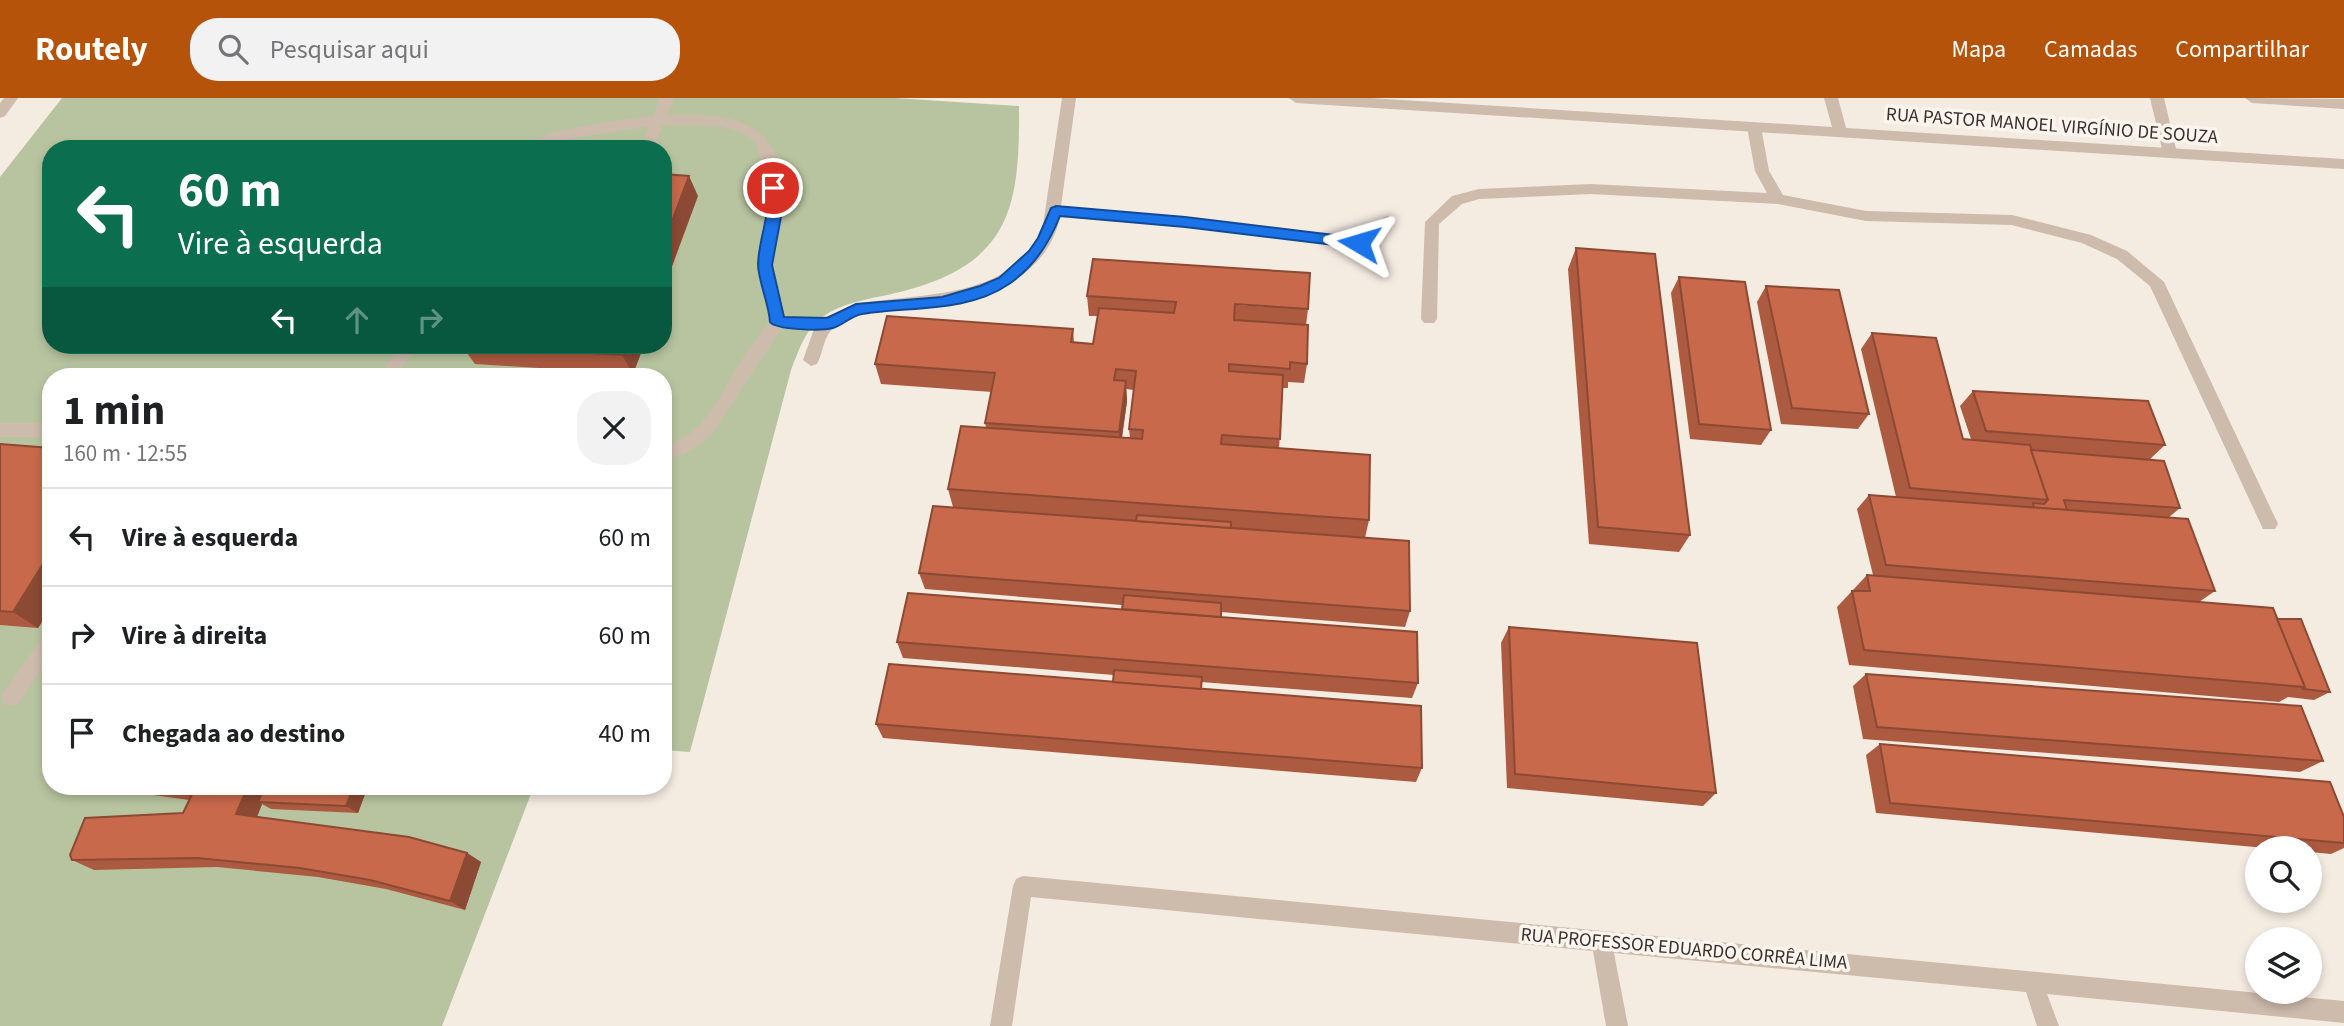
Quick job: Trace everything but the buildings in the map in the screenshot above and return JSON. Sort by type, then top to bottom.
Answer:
[{"type":"street","points":[[0,113],[11,98]]},
{"type":"street","points":[[650,140],[667,98]]},
{"type":"street","points":[[811,360],[819,332],[856,309],[942,302],[1004,281],[1033,255],[1044,240],[1056,211],[1055,184],[1069,98]]},
{"type":"street","name":"RUA PASTOR MANOEL VIRGÍNIO DE SOUZA","points":[[1296,98],[2344,164]]},
{"type":"street","points":[[1831,98],[1840,132]]},
{"type":"street","points":[[2157,98],[2170,153]]},
{"type":"street","points":[[2252,98],[2344,104]]},
{"type":"street","points":[[543,140],[603,124],[659,117],[724,117],[748,123],[761,139],[776,206],[765,265],[776,302],[778,322],[744,369],[709,430],[672,449]]},
{"type":"street","points":[[1754,127],[1762,171],[1778,199]]},
{"type":"street","points":[[1429,319],[1432,222],[1457,200],[1479,194],[1591,189],[1778,199],[1866,216],[2012,220],[2086,239],[2122,255],[2156,282],[2269,524]]},
{"type":"street","points":[[1056,211],[1185,222],[1359,243],[1374,238],[1388,221]]},
{"type":"street","points":[[778,322],[829,324]]},
{"type":"street","points":[[392,368],[404,354]]},
{"type":"street","points":[[0,430],[42,430]]},
{"type":"street","points":[[11,698],[42,652]]},
{"type":"street","name":"RUA PROFESSOR EDUARDO CORRÊA LIMA","points":[[1001,1026],[1023,886],[2344,1012]]},
{"type":"street","points":[[1602,942],[1616,1026]]},
{"type":"street","points":[[2033,983],[2048,1026]]},
{"type":"green space","points":[[62,98],[895,98],[1019,106],[1019,142],[1011,203],[1001,227],[986,248],[965,266],[937,280],[851,303],[832,311],[817,321],[803,340],[791,370],[690,752],[672,751],[672,368],[42,368],[42,795],[531,795],[442,1026],[0,1026],[0,177]]},
{"type":"route","points":[[773,188],[776,206],[765,265],[776,302],[778,322],[829,324],[856,309],[942,302],[984,290],[1004,281],[1033,255],[1044,240],[1056,211],[1185,222],[1359,243]]}]
